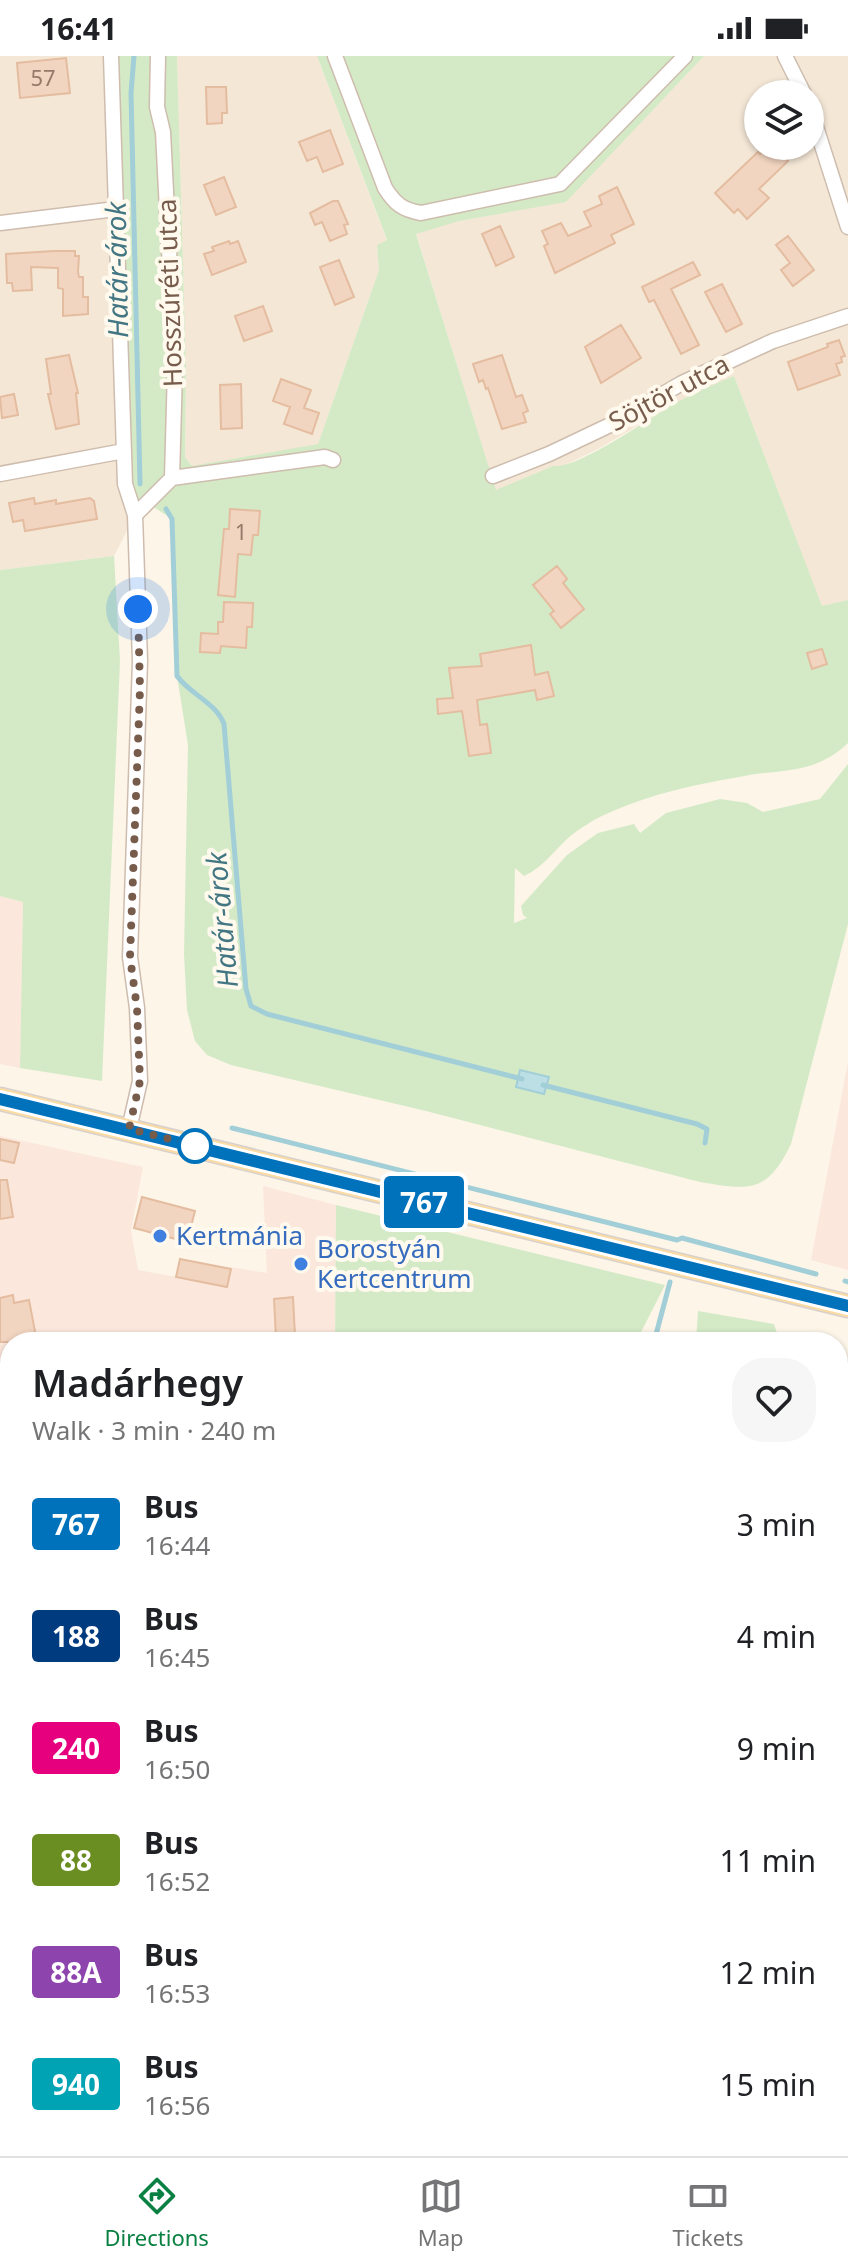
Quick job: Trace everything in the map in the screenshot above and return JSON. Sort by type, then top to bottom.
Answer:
[{"type":"main road","points":[[0,1099],[848,1306]]},
{"type":"street","name":"Hosszúréti utca","points":[[111,56],[125,484],[135,515],[140,689],[130,957],[137,1008],[140,1081],[129,1129]]},
{"type":"street","name":"Hosszúréti utca","points":[[158,56],[157,107],[163,132],[175,368],[172,478]]},
{"type":"street","points":[[335,56],[385,188],[401,208],[421,213],[560,184],[685,56]]},
{"type":"street","points":[[785,56],[797,80]]},
{"type":"street","points":[[824,152],[848,227]]},
{"type":"street","points":[[0,223],[116,209]]},
{"type":"street","name":"Söjtör utca","points":[[493,476],[610,425],[682,383],[773,341],[848,316]]},
{"type":"street","points":[[0,474],[124,451]]},
{"type":"street","points":[[135,515],[172,478],[325,457],[333,460]]},
{"type":"shaded area","points":[[0,56],[111,56],[135,515],[114,556],[0,570]]},
{"type":"shaded area","points":[[177,56],[317,56],[387,241],[377,245],[379,270],[318,444],[213,492],[185,457],[186,368]]},
{"type":"shaded area","points":[[704,56],[848,56],[848,600],[822,607],[734,376],[685,398],[561,467],[553,466],[496,491],[416,233],[459,221],[566,201]]},
{"type":"shaded area","points":[[0,896],[23,902],[20,1068],[0,1064]]},
{"type":"shaded area","points":[[848,1062],[848,1270],[811,1260]]},
{"type":"shaded area","points":[[0,1136],[143,1167],[131,1231],[138,1270],[176,1277],[180,1259],[267,1273],[263,1186],[336,1205],[335,1332],[0,1332]]},
{"type":"green space","points":[[118,56],[177,56],[186,368],[185,457],[192,466],[318,444],[379,270],[377,245],[387,240],[317,56],[704,56],[566,202],[459,221],[416,234],[496,490],[553,466],[582,458],[674,404],[734,376],[822,606],[848,600],[848,743],[835,754],[809,766],[707,783],[628,805],[582,827],[530,873],[524,876],[515,868],[514,923],[527,918],[521,906],[567,855],[598,833],[634,824],[640,833],[666,813],[720,799],[747,803],[763,812],[820,799],[848,764],[848,924],[791,1144],[774,1172],[765,1180],[744,1187],[700,1182],[426,1111],[231,1065],[207,1055],[195,1041],[187,1010],[184,954],[188,745],[177,676],[172,519],[140,498],[136,501],[131,495]]},
{"type":"green space","points":[[114,556],[120,661],[102,1081],[20,1068],[23,902],[0,896],[0,570]]},
{"type":"green space","points":[[336,1205],[665,1285],[641,1332],[335,1332]]},
{"type":"green space","points":[[698,1311],[774,1324],[777,1332],[697,1332]]},
{"type":"water","points":[[520,1070],[549,1077],[544,1094],[516,1087]]},
{"type":"building","points":[[66,58],[70,93],[20,98],[17,63]]},
{"type":"building","points":[[206,87],[226,87],[227,113],[222,113],[222,123],[207,124]]},
{"type":"building","points":[[330,130],[343,164],[323,172],[317,157],[307,161],[299,142]]},
{"type":"building","points":[[750,160],[788,161],[759,189],[769,198],[747,219],[738,209],[734,213],[715,193]]},
{"type":"building","points":[[224,177],[236,207],[216,215],[204,185]]},
{"type":"building","points":[[617,187],[634,224],[611,235],[615,243],[555,273],[544,246],[548,244],[542,231],[561,223],[568,236],[591,226],[584,212],[602,204],[599,196]]},
{"type":"building","points":[[338,201],[348,224],[344,225],[347,234],[330,241],[322,222],[315,225],[310,213]]},
{"type":"building","points":[[500,226],[514,257],[496,266],[482,234]]},
{"type":"building","points":[[788,236],[814,270],[793,286],[781,270],[790,263],[776,245]]},
{"type":"building","points":[[229,241],[230,244],[238,241],[246,262],[212,275],[204,254],[214,251],[212,247]]},
{"type":"building","points":[[75,251],[75,256],[79,256],[78,272],[79,277],[83,277],[83,297],[88,297],[88,314],[63,316],[63,289],[58,288],[58,268],[31,267],[32,290],[13,291],[12,283],[7,283],[6,254]]},
{"type":"building","points":[[339,260],[354,297],[335,305],[320,267]]},
{"type":"building","points":[[693,262],[700,275],[671,289],[699,345],[681,354],[654,300],[649,302],[642,287]]},
{"type":"building","points":[[722,284],[742,324],[726,332],[705,292]]},
{"type":"building","points":[[263,306],[272,331],[244,341],[235,316]]},
{"type":"building","points":[[621,325],[641,358],[601,383],[585,347]]},
{"type":"building","points":[[839,340],[845,356],[841,357],[842,362],[836,364],[840,375],[798,390],[788,362]]},
{"type":"building","points":[[69,355],[78,393],[79,424],[56,429],[48,394],[51,394],[46,359]]},
{"type":"building","points":[[502,355],[516,397],[522,395],[528,411],[523,413],[526,422],[502,429],[488,388],[483,380],[479,382],[473,364]]},
{"type":"building","points":[[281,379],[311,390],[304,408],[319,413],[312,434],[284,424],[290,407],[273,401]]},
{"type":"building","points":[[241,384],[242,428],[221,429],[220,385]]},
{"type":"building","points":[[14,394],[18,415],[2,418],[0,397]]},
{"type":"building","points":[[34,498],[35,504],[56,500],[56,504],[90,498],[94,501],[97,519],[25,531],[23,520],[13,522],[9,503]]},
{"type":"building","points":[[230,509],[260,511],[258,535],[253,535],[251,555],[238,554],[235,597],[218,595],[224,529],[229,529]]},
{"type":"building","points":[[557,566],[567,579],[563,583],[584,609],[561,628],[550,614],[554,611],[533,585]]},
{"type":"building","points":[[224,602],[253,603],[252,627],[247,627],[246,648],[221,646],[220,653],[200,652],[201,633],[218,634],[218,622],[223,622]]},
{"type":"building","points":[[531,645],[535,675],[548,672],[554,696],[537,700],[535,690],[477,700],[480,725],[487,724],[491,753],[469,756],[462,711],[438,714],[437,699],[453,698],[449,668],[482,666],[480,654]]},
{"type":"building","points":[[822,649],[827,664],[812,669],[807,653]]},
{"type":"building","points":[[0,1139],[19,1143],[14,1163],[0,1160]]},
{"type":"building","points":[[0,1180],[7,1180],[13,1217],[0,1219]]},
{"type":"building","points":[[142,1197],[195,1211],[187,1242],[134,1228]]},
{"type":"building","points":[[180,1259],[231,1269],[227,1287],[176,1277]]},
{"type":"building","points":[[13,1295],[14,1303],[29,1300],[35,1332],[0,1332],[0,1298]]},
{"type":"building","points":[[293,1297],[295,1332],[276,1332],[274,1299]]},
{"type":"waterway","name":"Határ-árok","points":[[134,56],[131,93],[140,484]]},
{"type":"waterway","name":"Határ-árok","points":[[166,509],[172,519],[177,676],[215,710],[224,724],[246,989],[251,1006],[267,1014],[522,1079]]},
{"type":"waterway","name":"Határ-árok","points":[[543,1085],[697,1124],[707,1129],[705,1143]]},
{"type":"waterway","points":[[232,1128],[677,1240],[682,1238],[816,1274]]},
{"type":"waterway","name":"Határ-árok","points":[[657,1332],[670,1282]]},
{"type":"bus line","name":"767","points":[[0,1099],[848,1306]]},
{"type":"place","name":"Kertmánia","points":[[160,1236]]},
{"type":"place","name":"Borostyán Kertcentrum","points":[[301,1264]]},
{"type":"route","points":[[138,609],[140,689],[130,957],[137,1008],[140,1081],[129,1129],[195,1146]]}]
